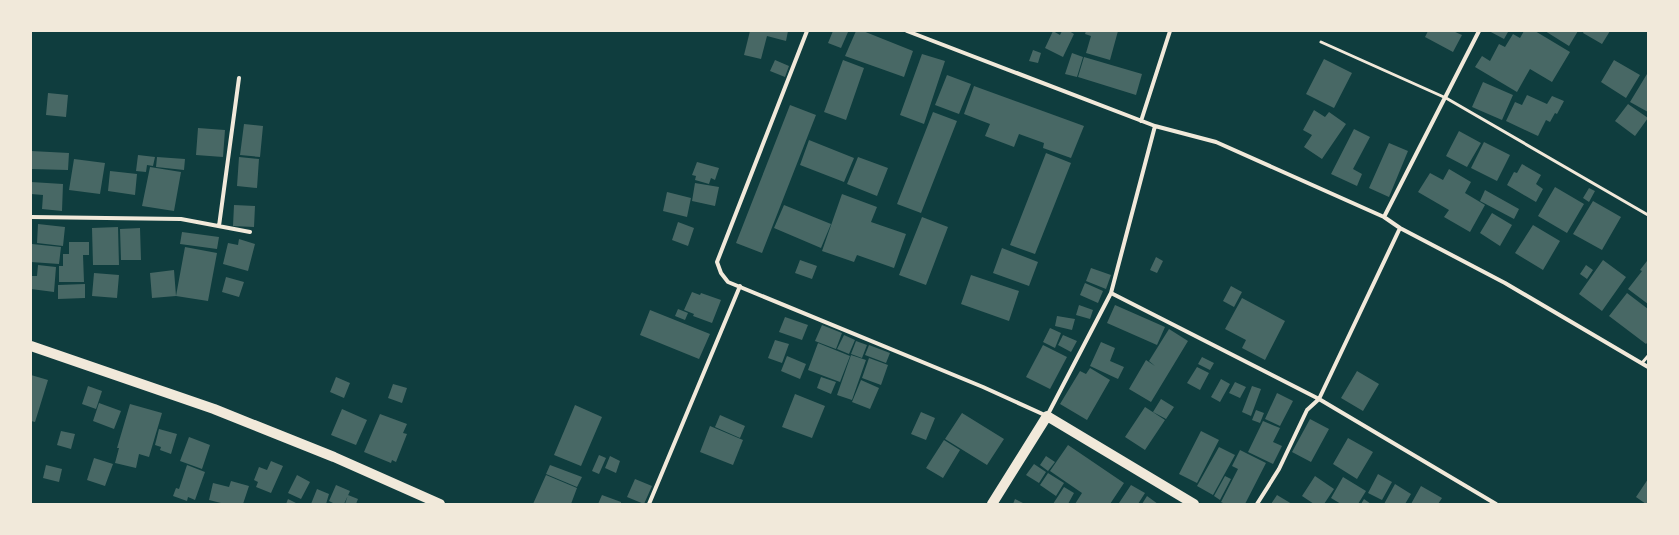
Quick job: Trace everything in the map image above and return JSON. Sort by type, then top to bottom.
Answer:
[{"type":"main road","points":[[31,346],[214,409],[334,457],[440,504]]},
{"type":"main road","points":[[992,504],[1047,416],[1194,504]]},
{"type":"street","points":[[807,31],[717,262],[721,273],[728,282],[983,387],[1047,416],[1111,293],[1155,126]]},
{"type":"street","points":[[908,31],[1141,121],[1216,142],[1384,217],[1400,228],[1505,283],[1648,367]]},
{"type":"street","points":[[1141,121],[1170,31]]},
{"type":"street","points":[[1384,217],[1479,31]]},
{"type":"street","points":[[219,226],[239,78]]},
{"type":"street","points":[[31,217],[181,218],[250,232]]},
{"type":"street","points":[[1257,504],[1279,469],[1307,410],[1319,399],[1400,228]]},
{"type":"street","points":[[649,504],[740,286]]},
{"type":"street","points":[[1111,293],[1319,399],[1496,504]]},
{"type":"lane","points":[[1321,42],[1446,98],[1648,215]]},
{"type":"lane","points":[[1642,363],[1648,356]]},
{"type":"building","points":[[750,31],[788,31],[786,41],[767,36],[761,59],[744,55]]},
{"type":"building","points":[[833,31],[848,32],[841,48],[828,43]]},
{"type":"building","points":[[856,31],[863,31],[913,51],[904,77],[845,56]]},
{"type":"building","points":[[1053,31],[1060,35],[1062,31],[1069,31],[1074,34],[1063,57],[1045,48]]},
{"type":"building","points":[[1086,31],[1118,31],[1110,60],[1086,53],[1091,36],[1085,34]]},
{"type":"building","points":[[1428,31],[1453,31],[1462,35],[1453,52],[1425,37]]},
{"type":"building","points":[[1489,31],[1507,31],[1508,32],[1504,39]]},
{"type":"building","points":[[1524,31],[1535,31],[1570,52],[1552,82],[1530,69],[1517,92],[1475,67],[1482,56],[1490,61],[1499,44],[1505,47],[1513,34],[1520,38]]},
{"type":"building","points":[[1545,31],[1578,31],[1569,46]]},
{"type":"building","points":[[1584,31],[1610,31],[1602,44],[1583,33]]},
{"type":"building","points":[[1033,50],[1041,53],[1038,63],[1029,61]]},
{"type":"building","points":[[1072,53],[1083,57],[1077,77],[1065,74]]},
{"type":"building","points":[[922,54],[945,61],[924,124],[900,115]]},
{"type":"building","points":[[1084,57],[1142,74],[1136,95],[1078,77]]},
{"type":"building","points":[[1324,59],[1352,73],[1334,108],[1306,94]]},
{"type":"building","points":[[775,60],[789,66],[785,77],[770,71]]},
{"type":"building","points":[[843,60],[864,68],[846,120],[824,112]]},
{"type":"building","points":[[1614,60],[1640,75],[1626,98],[1601,82]]},
{"type":"building","points":[[1647,74],[1648,75],[1648,112],[1630,102]]},
{"type":"building","points":[[947,75],[971,84],[959,114],[935,105]]},
{"type":"building","points":[[1483,82],[1513,95],[1502,120],[1472,107]]},
{"type":"building","points":[[974,86],[1084,126],[1071,158],[1043,148],[1044,143],[1019,134],[1014,147],[985,136],[990,124],[964,114]]},
{"type":"building","points":[[48,93],[68,95],[66,117],[46,115]]},
{"type":"building","points":[[1527,95],[1547,104],[1552,96],[1564,101],[1557,114],[1555,113],[1550,122],[1546,120],[1538,136],[1506,121],[1515,102],[1522,105]]},
{"type":"building","points":[[1628,104],[1648,118],[1635,136],[1615,121]]},
{"type":"building","points":[[790,105],[816,115],[762,253],[736,243]]},
{"type":"building","points":[[1314,110],[1325,117],[1329,112],[1346,124],[1322,159],[1304,147],[1312,135],[1303,130]]},
{"type":"building","points":[[933,112],[957,121],[921,213],[897,204]]},
{"type":"building","points":[[244,124],[263,126],[260,157],[240,155]]},
{"type":"building","points":[[198,128],[225,130],[223,157],[196,155]]},
{"type":"building","points":[[1354,129],[1370,137],[1353,169],[1362,174],[1357,186],[1331,174]]},
{"type":"building","points":[[1459,131],[1481,143],[1467,167],[1446,156]]},
{"type":"building","points":[[809,140],[854,158],[844,182],[800,165]]},
{"type":"building","points":[[1484,142],[1510,155],[1497,181],[1471,168]]},
{"type":"building","points":[[1389,143],[1408,151],[1389,197],[1369,188]]},
{"type":"building","points":[[31,151],[69,153],[68,170],[31,169]]},
{"type":"building","points":[[1046,153],[1071,163],[1035,254],[1010,245]]},
{"type":"building","points":[[138,155],[155,157],[153,166],[147,165],[146,172],[136,171]]},
{"type":"building","points":[[157,157],[185,159],[184,170],[156,167]]},
{"type":"building","points":[[239,157],[259,159],[257,188],[237,186]]},
{"type":"building","points":[[858,157],[888,168],[877,196],[847,184]]},
{"type":"building","points":[[74,159],[105,163],[100,194],[69,190]]},
{"type":"building","points":[[697,162],[719,168],[715,180],[711,178],[709,184],[695,180],[696,176],[692,175]]},
{"type":"building","points":[[1522,164],[1541,175],[1536,184],[1543,189],[1536,202],[1507,185],[1514,172],[1517,173]]},
{"type":"building","points":[[150,167],[181,172],[174,211],[142,206]]},
{"type":"building","points":[[1449,169],[1471,182],[1465,193],[1485,205],[1470,232],[1444,217],[1449,210],[1418,192],[1430,173],[1443,180]]},
{"type":"building","points":[[110,171],[137,174],[135,195],[108,191]]},
{"type":"building","points":[[31,182],[63,184],[62,211],[42,209],[43,195],[31,194]]},
{"type":"building","points":[[695,183],[719,187],[715,206],[692,201]]},
{"type":"building","points":[[1555,187],[1584,204],[1567,233],[1538,216]]},
{"type":"building","points":[[1589,188],[1595,191],[1589,202],[1583,198]]},
{"type":"building","points":[[1485,190],[1519,209],[1514,219],[1480,201]]},
{"type":"building","points":[[667,192],[691,198],[687,217],[663,211]]},
{"type":"building","points":[[842,194],[877,207],[871,222],[906,234],[894,268],[857,255],[854,262],[822,251]]},
{"type":"building","points":[[1593,201],[1621,217],[1602,250],[1573,234]]},
{"type":"building","points":[[234,205],[255,206],[254,227],[233,226]]},
{"type":"building","points":[[784,205],[831,224],[821,248],[774,228]]},
{"type":"building","points":[[1492,213],[1512,225],[1500,246],[1480,233]]},
{"type":"building","points":[[922,217],[948,227],[926,285],[899,275]]},
{"type":"building","points":[[678,222],[694,228],[688,246],[672,240]]},
{"type":"building","points":[[38,224],[65,227],[63,246],[37,243]]},
{"type":"building","points":[[1533,225],[1560,241],[1543,270],[1515,253]]},
{"type":"building","points":[[118,227],[119,265],[93,265],[92,228]]},
{"type":"building","points":[[140,228],[141,260],[121,260],[120,229]]},
{"type":"building","points":[[182,232],[219,237],[217,249],[180,244]]},
{"type":"building","points":[[239,239],[255,244],[248,271],[223,264],[228,243],[238,245]]},
{"type":"building","points":[[69,242],[89,242],[89,255],[83,255],[84,282],[59,282],[59,266],[63,266],[63,254],[69,254]]},
{"type":"building","points":[[32,244],[61,247],[59,264],[31,262]]},
{"type":"building","points":[[185,247],[217,253],[208,301],[176,296]]},
{"type":"building","points":[[1002,248],[1038,262],[1029,286],[993,273]]},
{"type":"building","points":[[1156,257],[1163,261],[1157,273],[1150,270]]},
{"type":"building","points":[[800,260],[817,266],[812,279],[795,273]]},
{"type":"building","points":[[1603,260],[1626,277],[1602,311],[1579,294]]},
{"type":"building","points":[[1647,261],[1648,304],[1628,289],[1642,271],[1640,270]]},
{"type":"building","points":[[38,265],[56,267],[54,292],[31,289],[32,276],[37,276]]},
{"type":"building","points":[[1586,265],[1593,270],[1587,279],[1580,274]]},
{"type":"building","points":[[1091,268],[1111,275],[1106,289],[1086,281]]},
{"type":"building","points":[[174,270],[176,296],[152,298],[150,273]]},
{"type":"building","points":[[94,273],[119,275],[117,298],[92,296]]},
{"type":"building","points":[[971,275],[1019,291],[1009,321],[961,304]]},
{"type":"building","points":[[226,277],[244,282],[239,297],[222,292]]},
{"type":"building","points":[[1085,283],[1103,291],[1098,303],[1080,295]]},
{"type":"building","points":[[85,284],[85,298],[58,299],[58,285]]},
{"type":"building","points":[[1231,286],[1242,292],[1234,307],[1223,301]]},
{"type":"building","points":[[692,292],[700,295],[701,293],[721,300],[712,323],[693,316],[694,314],[684,310]]},
{"type":"building","points":[[1627,293],[1648,309],[1648,342],[1646,344],[1609,316]]},
{"type":"building","points":[[1242,298],[1285,321],[1265,360],[1242,348],[1246,340],[1225,329]]},
{"type":"building","points":[[1079,305],[1093,310],[1090,319],[1076,315]]},
{"type":"building","points":[[1115,305],[1165,327],[1157,345],[1107,323]]},
{"type":"building","points":[[678,309],[688,313],[685,320],[675,316]]},
{"type":"building","points":[[650,310],[710,334],[699,359],[640,335]]},
{"type":"building","points":[[1057,316],[1075,319],[1072,330],[1055,326]]},
{"type":"building","points":[[785,317],[808,325],[802,340],[779,332]]},
{"type":"building","points":[[822,325],[842,333],[836,349],[815,341]]},
{"type":"building","points":[[1050,328],[1061,333],[1055,348],[1043,342]]},
{"type":"building","points":[[1169,329],[1188,341],[1151,402],[1129,389],[1146,360],[1155,366],[1149,361]]},
{"type":"building","points":[[844,335],[855,340],[849,354],[837,349]]},
{"type":"building","points":[[1063,335],[1077,341],[1071,352],[1058,345]]},
{"type":"building","points":[[775,340],[789,344],[782,363],[768,358]]},
{"type":"building","points":[[856,341],[867,345],[862,358],[851,354]]},
{"type":"building","points":[[1101,342],[1115,348],[1110,361],[1124,367],[1118,379],[1090,366]]},
{"type":"building","points":[[818,343],[850,356],[840,382],[808,370]]},
{"type":"building","points":[[869,345],[890,353],[886,363],[865,355]]},
{"type":"building","points":[[1043,345],[1067,357],[1050,389],[1026,377]]},
{"type":"building","points":[[851,355],[866,360],[852,400],[837,395]]},
{"type":"building","points":[[787,356],[806,364],[800,379],[781,371]]},
{"type":"building","points":[[1202,357],[1214,363],[1210,370],[1198,364]]},
{"type":"building","points":[[869,358],[888,365],[881,385],[862,378]]},
{"type":"building","points":[[1197,367],[1209,373],[1200,390],[1187,383]]},
{"type":"building","points":[[1090,368],[1110,380],[1087,420],[1060,404],[1080,371],[1086,374]]},
{"type":"building","points":[[1357,371],[1379,384],[1363,411],[1341,398]]},
{"type":"building","points":[[31,375],[48,380],[35,422],[31,421]]},
{"type":"building","points":[[336,377],[350,383],[344,398],[330,392]]},
{"type":"building","points":[[821,377],[836,382],[831,394],[817,388]]},
{"type":"building","points":[[1221,379],[1230,384],[1220,402],[1211,397]]},
{"type":"building","points":[[861,380],[879,388],[870,409],[852,402]]},
{"type":"building","points":[[1235,382],[1246,387],[1240,398],[1229,393]]},
{"type":"building","points":[[393,384],[407,388],[402,403],[388,398]]},
{"type":"building","points":[[88,386],[102,391],[96,409],[82,404]]},
{"type":"building","points":[[1252,386],[1261,389],[1251,416],[1242,412]]},
{"type":"building","points":[[1277,393],[1293,401],[1280,426],[1265,419]]},
{"type":"building","points":[[795,394],[825,406],[812,438],[782,427]]},
{"type":"building","points":[[1161,399],[1174,407],[1166,419],[1153,412]]},
{"type":"building","points":[[99,403],[121,411],[114,429],[93,421]]},
{"type":"building","points":[[130,404],[162,413],[149,457],[139,454],[136,468],[115,463],[119,448],[117,448]]},
{"type":"building","points":[[575,405],[602,417],[581,466],[554,455]]},
{"type":"building","points":[[1145,407],[1165,420],[1145,450],[1125,437]]},
{"type":"building","points":[[342,409],[367,420],[356,445],[331,435]]},
{"type":"building","points":[[1256,410],[1264,413],[1260,423],[1252,420]]},
{"type":"building","points":[[921,412],[935,418],[926,440],[911,434]]},
{"type":"building","points":[[962,413],[1004,439],[987,465],[945,439]]},
{"type":"building","points":[[380,414],[407,424],[403,433],[407,434],[396,462],[392,460],[391,463],[364,452]]},
{"type":"building","points":[[720,415],[745,426],[740,438],[715,427]]},
{"type":"building","points":[[1310,419],[1329,429],[1311,462],[1292,452]]},
{"type":"building","points":[[1263,421],[1280,428],[1273,442],[1282,446],[1273,464],[1248,452]]},
{"type":"building","points":[[710,426],[743,440],[733,465],[700,452]]},
{"type":"building","points":[[159,429],[177,434],[171,454],[160,450],[161,447],[155,445]]},
{"type":"building","points":[[61,431],[75,434],[71,449],[57,445]]},
{"type":"building","points":[[1201,431],[1219,440],[1197,483],[1179,474]]},
{"type":"building","points":[[189,437],[210,445],[202,469],[180,461]]},
{"type":"building","points":[[1348,438],[1373,452],[1357,479],[1333,464]]},
{"type":"building","points":[[944,440],[960,450],[943,478],[926,468]]},
{"type":"building","points":[[1068,445],[1124,483],[1110,504],[1075,504],[1082,493],[1050,471]]},
{"type":"building","points":[[1219,447],[1235,455],[1213,495],[1197,486]]},
{"type":"building","points":[[1240,450],[1266,463],[1245,504],[1225,504],[1221,502],[1238,469],[1232,466]]},
{"type":"building","points":[[599,455],[606,458],[599,474],[592,471]]},
{"type":"building","points":[[610,456],[620,461],[616,473],[605,468]]},
{"type":"building","points":[[1046,456],[1055,462],[1048,471],[1040,465]]},
{"type":"building","points":[[94,458],[113,464],[105,486],[87,480]]},
{"type":"building","points":[[271,461],[283,466],[271,493],[256,487],[258,482],[254,480],[259,467],[267,470]]},
{"type":"building","points":[[1034,464],[1046,472],[1039,483],[1026,475]]},
{"type":"building","points":[[46,465],[62,469],[59,482],[43,478]]},
{"type":"building","points":[[187,465],[205,472],[195,500],[188,497],[187,501],[173,496],[176,488],[179,489]]},
{"type":"building","points":[[550,465],[582,477],[577,487],[546,474]]},
{"type":"building","points":[[1048,473],[1064,483],[1056,496],[1040,485]]},
{"type":"building","points":[[1378,474],[1392,482],[1382,500],[1368,493]]},
{"type":"building","points":[[297,475],[310,482],[301,499],[288,493]]},
{"type":"building","points":[[546,475],[577,488],[571,504],[533,504]]},
{"type":"building","points":[[1225,476],[1231,479],[1220,500],[1214,496]]},
{"type":"building","points":[[1315,476],[1334,489],[1324,504],[1314,504],[1302,496]]},
{"type":"building","points":[[1343,477],[1366,491],[1358,504],[1341,504],[1331,498]]},
{"type":"building","points":[[635,479],[652,486],[644,504],[627,497]]},
{"type":"building","points":[[1648,479],[1648,504],[1646,504],[1636,497]]},
{"type":"building","points":[[231,481],[249,486],[243,504],[225,504],[209,500],[213,483],[229,487]]},
{"type":"building","points":[[1395,484],[1411,494],[1405,504],[1384,504]]},
{"type":"building","points":[[336,485],[350,491],[344,504],[335,504],[329,501]]},
{"type":"building","points":[[1131,485],[1145,493],[1138,504],[1119,503]]},
{"type":"building","points":[[1421,486],[1442,498],[1438,504],[1411,504]]},
{"type":"building","points":[[1064,487],[1074,493],[1068,504],[1053,504]]},
{"type":"building","points":[[317,489],[329,494],[326,504],[311,504]]},
{"type":"building","points":[[348,495],[358,499],[356,504],[345,504]]},
{"type":"building","points":[[602,495],[621,502],[621,504],[598,504]]},
{"type":"building","points":[[1277,495],[1292,504],[1271,504]]},
{"type":"building","points":[[1147,496],[1158,504],[1142,504]]},
{"type":"building","points":[[288,499],[298,504],[286,504]]},
{"type":"building","points":[[1015,499],[1025,504],[1013,504]]},
{"type":"building","points":[[1364,499],[1371,504],[1361,504]]}]
